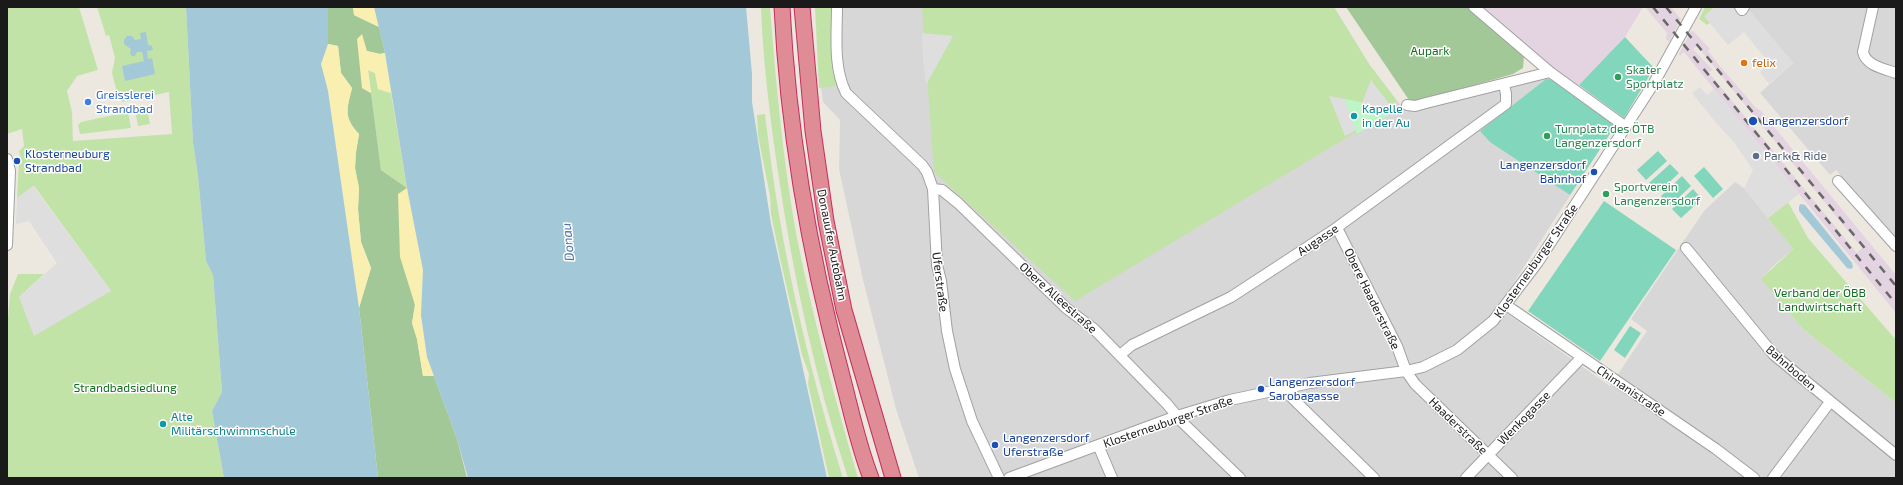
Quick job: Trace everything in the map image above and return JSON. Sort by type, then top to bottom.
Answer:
[{"type":"highway","name":"Donauufer Autobahn","points":[[782,7],[784,44],[793,131],[807,221],[825,311],[871,478]]},
{"type":"highway","name":"Donauufer Autobahn","points":[[802,7],[813,131],[826,221],[844,310],[893,478]]},
{"type":"street","name":"Uferstraße","points":[[837,7],[839,75],[846,93],[922,165],[927,172],[933,189],[937,266],[941,281],[946,325],[955,369],[972,421],[997,478]]},
{"type":"street","points":[[1474,7],[1550,72],[1626,127]]},
{"type":"street","name":"Klosterneuburger Straße","points":[[1009,478],[1178,416],[1230,400],[1310,383],[1406,372],[1423,367],[1457,350],[1492,321],[1506,305],[1538,262],[1654,83],[1696,7]]},
{"type":"street","points":[[1873,7],[1863,52],[1864,57],[1867,62],[1896,73]]},
{"type":"street","points":[[1407,105],[1415,106],[1550,72]]},
{"type":"street","name":"Augasse","points":[[1120,355],[1132,344],[1231,297],[1337,228],[1506,104],[1504,84]]},
{"type":"street","points":[[7,159],[10,171],[7,244]]},
{"type":"street","points":[[1838,181],[1896,246]]},
{"type":"street","name":"Obere Alleestraße","points":[[933,189],[942,190],[958,203],[1066,308],[1094,329],[1240,478]]},
{"type":"street","name":"Obere Haaderstraße","points":[[1337,228],[1397,346],[1406,372]]},
{"type":"street","name":"Bahnboden","points":[[1686,248],[1766,347],[1782,363],[1896,455]]},
{"type":"street","name":"Chimanistraße","points":[[1506,305],[1581,358],[1716,449],[1754,478]]},
{"type":"street","name":"Wenkogasse","points":[[1466,478],[1581,358]]},
{"type":"street","name":"Haaderstraße","points":[[1406,372],[1415,384],[1512,478]]},
{"type":"street","points":[[1283,389],[1374,478]]},
{"type":"street","points":[[1773,478],[1830,402]]},
{"type":"street","points":[[1098,445],[1112,478]]},
{"type":"shaded area","points":[[840,7],[1334,7],[1369,64],[1406,112],[1547,75],[1615,126],[1507,293],[1496,306],[1610,386],[1647,331],[1631,319],[1704,211],[1735,182],[1744,188],[1793,249],[1772,267],[1762,279],[1803,329],[1896,403],[1896,478],[919,478],[896,409],[863,280],[839,169],[840,120],[823,102],[821,88],[842,75]]},
{"type":"shaded area","points":[[1474,7],[1643,7],[1625,37],[1576,90]]},
{"type":"shaded area","points":[[1645,7],[1671,7],[1681,19],[1669,42],[1666,39],[1667,33]]},
{"type":"shaded area","points":[[1715,7],[1732,7],[1737,12],[1749,10],[1793,63],[1769,84],[1760,72],[1769,63],[1744,32],[1728,45],[1704,16]]},
{"type":"shaded area","points":[[1746,7],[1896,7],[1896,237],[1836,170],[1830,175],[1760,93],[1793,63]]},
{"type":"shaded area","points":[[1691,31],[1693,31],[1710,49],[1708,51],[1719,65],[1756,108],[1761,111],[1896,275],[1896,313],[1684,52],[1680,56],[1679,54]],"holes":[[[1697,46],[1862,248],[1857,253],[1708,72],[1713,70],[1693,49]]]},
{"type":"shaded area","points":[[922,33],[953,36],[926,85],[923,59]]},
{"type":"shaded area","points":[[1371,80],[1390,105],[1392,109],[1362,103]]},
{"type":"shaded area","name":"Park & Ride","points":[[1700,87],[1707,95],[1714,89],[1799,194],[1768,218],[1744,188],[1753,170],[1733,141],[1692,93]]},
{"type":"shaded area","points":[[1329,96],[1346,99],[1346,104],[1356,130],[1345,136]]},
{"type":"shaded area","points":[[33,186],[111,291],[34,336],[19,297],[57,263],[29,221],[16,224],[17,198]]},
{"type":"green space","name":"Strandbadsiedlung","points":[[7,7],[79,7],[98,70],[77,76],[67,91],[72,112],[73,141],[172,134],[169,92],[122,102],[118,96],[112,73],[115,58],[109,35],[106,36],[97,7],[186,7],[193,142],[198,176],[206,261],[213,275],[222,392],[212,411],[224,478],[7,478],[7,329],[10,294],[18,274],[44,274],[19,297],[111,291],[34,186],[17,198],[19,164],[22,163],[19,151],[24,146],[22,129],[7,134]]},
{"type":"green space","points":[[328,7],[353,7],[354,15],[379,27],[385,53],[380,54],[367,51],[362,88],[371,93],[381,170],[407,188],[398,195],[415,305],[412,323],[417,339],[423,376],[434,376],[457,439],[467,478],[378,478],[359,308],[371,268],[361,242],[358,209],[359,188],[355,168],[359,134],[348,118],[348,107],[352,88],[341,73],[338,46],[328,44]]},
{"type":"green space","points":[[761,7],[770,7],[780,123],[797,238],[825,359],[858,478],[848,478],[836,440],[815,365],[798,288],[784,211],[772,131],[765,69]]},
{"type":"green space","points":[[815,7],[834,7],[834,57],[837,86],[819,88]]},
{"type":"green space","points":[[922,7],[1334,7],[1369,64],[1396,100],[1391,111],[1075,301],[934,172]]},
{"type":"green space","name":"Aupark","points":[[1346,7],[1467,7],[1524,56],[1523,68],[1513,74],[1416,102],[1409,100]]},
{"type":"green space","points":[[1705,7],[1715,7],[1705,16],[1710,23],[1707,25],[1699,19]]},
{"type":"green space","name":"Skater Sportplatz","points":[[1625,37],[1654,68],[1624,118],[1579,85]]},
{"type":"green space","points":[[368,70],[375,73],[378,89],[391,93],[407,188],[381,170]]},
{"type":"green space","name":"Turnplatz des ÖTB Langenzersdorf","points":[[1546,79],[1554,80],[1615,126],[1570,195],[1490,142],[1480,131]]},
{"type":"green space","points":[[1346,99],[1392,109],[1399,109],[1357,134],[1346,104]]},
{"type":"green space","points":[[147,109],[150,124],[138,126],[135,111]]},
{"type":"green space","points":[[128,112],[131,128],[80,134],[78,125],[81,122]]},
{"type":"green space","points":[[765,114],[778,211],[796,303],[818,391],[843,478],[829,478],[808,384],[809,374],[802,355],[780,258],[758,135],[757,115]]},
{"type":"green space","points":[[1658,151],[1667,161],[1646,180],[1637,170]]},
{"type":"green space","points":[[1670,164],[1679,173],[1658,193],[1649,183]]},
{"type":"green space","points":[[1704,167],[1723,189],[1713,198],[1694,176]]},
{"type":"green space","points":[[1682,176],[1691,186],[1670,206],[1661,196]]},
{"type":"green space","points":[[1693,189],[1702,199],[1681,218],[1672,209]]},
{"type":"green space","points":[[1604,201],[1676,250],[1600,361],[1528,311]]},
{"type":"green space","name":"Verband der ÖBB Landwirtschaft","points":[[1788,202],[1808,238],[1896,340],[1896,403],[1803,329],[1761,279],[1793,249],[1768,218]]},
{"type":"green space","points":[[1630,326],[1641,333],[1625,358],[1614,350]]},
{"type":"sand","points":[[353,7],[374,7],[379,27],[354,15]]},
{"type":"sand","points":[[362,34],[367,51],[380,54],[385,53],[391,93],[378,89],[375,73],[368,70],[371,93],[362,88],[357,39]]},
{"type":"sand","points":[[328,44],[338,46],[341,73],[352,88],[348,107],[348,118],[359,134],[355,168],[359,188],[358,209],[361,242],[371,268],[359,308],[328,91],[321,64]]},
{"type":"sand","points":[[407,188],[423,270],[421,315],[427,357],[434,375],[423,376],[417,339],[412,323],[415,305],[400,257],[398,194]]},
{"type":"water","points":[[186,7],[328,7],[328,44],[321,64],[328,91],[359,308],[378,478],[224,478],[212,411],[222,392],[213,275],[206,261],[198,176],[193,142]]},
{"type":"water","name":"Donau","points":[[374,7],[746,7],[752,74],[752,102],[771,224],[827,478],[468,478],[457,439],[427,357],[421,315],[423,270],[407,188],[385,53]]},
{"type":"water","points":[[146,32],[148,45],[152,46],[153,50],[147,51],[148,59],[152,58],[155,74],[125,81],[122,66],[144,61],[142,52],[137,52],[135,56],[130,54],[131,49],[124,44],[124,40],[127,36],[132,36],[135,40],[141,39],[140,33]]},
{"type":"water","points":[[1801,204],[1805,205],[1852,263],[1853,267],[1851,269],[1847,268],[1799,211],[1799,206]]},
{"type":"railway","points":[[1653,7],[1896,304]]},
{"type":"railway","points":[[1666,7],[1896,286]]},
{"type":"place","name":"felix","points":[[1744,63]]},
{"type":"place","name":"Skater Sportplatz","points":[[1618,77]]},
{"type":"place","name":"Greisslerei Strandbad","points":[[88,102]]},
{"type":"place","name":"Kapelle in der Au","points":[[1354,116]]},
{"type":"place","name":"Langenzersdorf","points":[[1753,121]]},
{"type":"place","name":"Turnplatz des ÖTB Langenzersdorf","points":[[1547,136]]},
{"type":"place","name":"Park & Ride","points":[[1756,156]]},
{"type":"place","name":"Klosterneuburg Strandbad","points":[[17,161]]},
{"type":"place","name":"Langenzersdorf Bahnhof","points":[[1594,172]]},
{"type":"place","name":"Sportverein Langenzersdorf","points":[[1606,194]]},
{"type":"place","name":"Langenzersdorf Sarobagasse","points":[[1261,389]]},
{"type":"place","name":"Alte Militärschwimmschule","points":[[163,424]]},
{"type":"place","name":"Langenzersdorf Uferstraße","points":[[995,445]]}]
